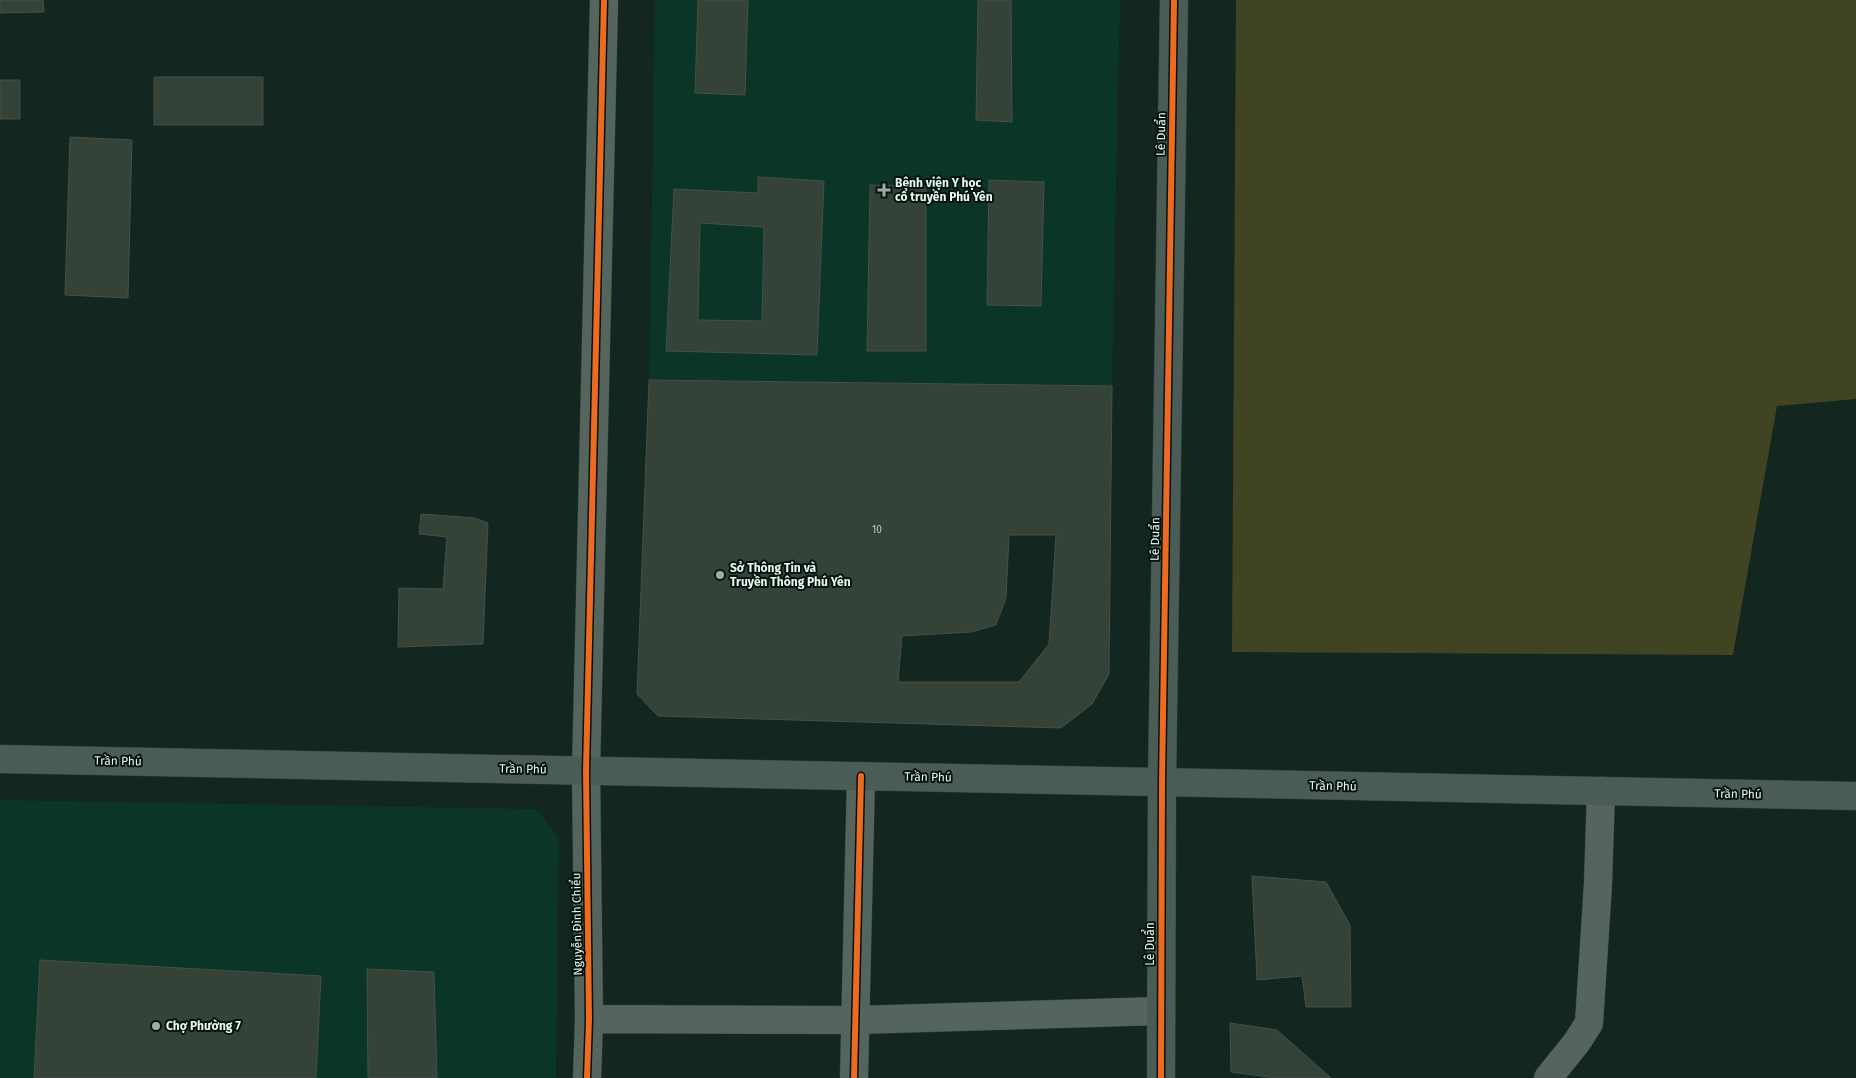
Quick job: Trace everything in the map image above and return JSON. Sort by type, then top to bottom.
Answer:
[{"type":"main road","name":"Lê Duẩn","points":[[1161,1078],[1162,782],[1174,0]]},
{"type":"main road","name":"Trần Phú","points":[[0,759],[1856,796]]},
{"type":"street","name":"Nguyễn Đình Chiểu","points":[[587,1078],[589,1020],[586,770],[604,0]]},
{"type":"street","points":[[854,1078],[861,776]]},
{"type":"street","points":[[1548,1078],[1577,1042],[1589,1023],[1598,884],[1601,791]]},
{"type":"street","points":[[589,1020],[856,1020],[1161,1011]]},
{"type":"shaded area","name":"Bệnh viện Y học cổ truyền Phú Yên","points":[[655,0],[1120,0],[1112,386],[649,380]]},
{"type":"shaded area","points":[[1236,0],[1856,0],[1856,399],[1777,406],[1733,655],[1232,652]]},
{"type":"shaded area","points":[[0,800],[537,809],[559,838],[556,1078],[0,1078]]},
{"type":"building","points":[[0,0],[43,0],[44,12],[0,13]]},
{"type":"building","points":[[698,0],[748,0],[745,95],[695,93]]},
{"type":"building","points":[[978,0],[1011,0],[1012,122],[976,120]]},
{"type":"building","points":[[154,77],[263,77],[263,125],[154,125]]},
{"type":"building","points":[[0,80],[20,80],[20,119],[0,119]]},
{"type":"building","points":[[70,137],[132,140],[128,298],[65,295]]},
{"type":"building","points":[[758,177],[824,181],[817,355],[666,351],[674,189],[758,193]],"holes":[[[700,223],[764,227],[762,321],[698,320]]]},
{"type":"building","points":[[989,180],[1044,182],[1041,306],[987,305]]},
{"type":"building","points":[[870,185],[926,186],[926,351],[867,351]]},
{"type":"building","points":[[649,380],[1112,386],[1109,674],[1092,704],[1061,728],[658,716],[637,694]]},
{"type":"building","points":[[421,514],[475,518],[488,523],[483,644],[398,647],[399,588],[443,589],[447,537],[419,534]]},
{"type":"building","points":[[1009,535],[1056,535],[1049,644],[1019,682],[898,682],[902,636],[971,632],[996,625],[1006,598]]},
{"type":"building","points":[[1252,876],[1326,882],[1350,925],[1351,1007],[1306,1007],[1302,976],[1257,980]]},
{"type":"building","points":[[40,960],[321,976],[316,1078],[34,1078]]},
{"type":"building","points":[[367,969],[434,972],[437,1078],[368,1078]]},
{"type":"building","points":[[1230,1023],[1277,1030],[1331,1078],[1276,1078],[1231,1072]]},
{"type":"cycle path","points":[[587,1078],[589,1019],[586,771],[604,0]]},
{"type":"cycle path","points":[[1161,1078],[1162,782],[1174,0]]},
{"type":"cycle path","points":[[854,1078],[861,776]]},
{"type":"place","name":"Bệnh viện Y học cổ truyền Phú Yên","points":[[884,190]]},
{"type":"place","name":"Sở Thông Tin và Truyền Thông Phú Yên","points":[[720,575]]},
{"type":"place","name":"Chợ Phường 7","points":[[156,1026]]}]
